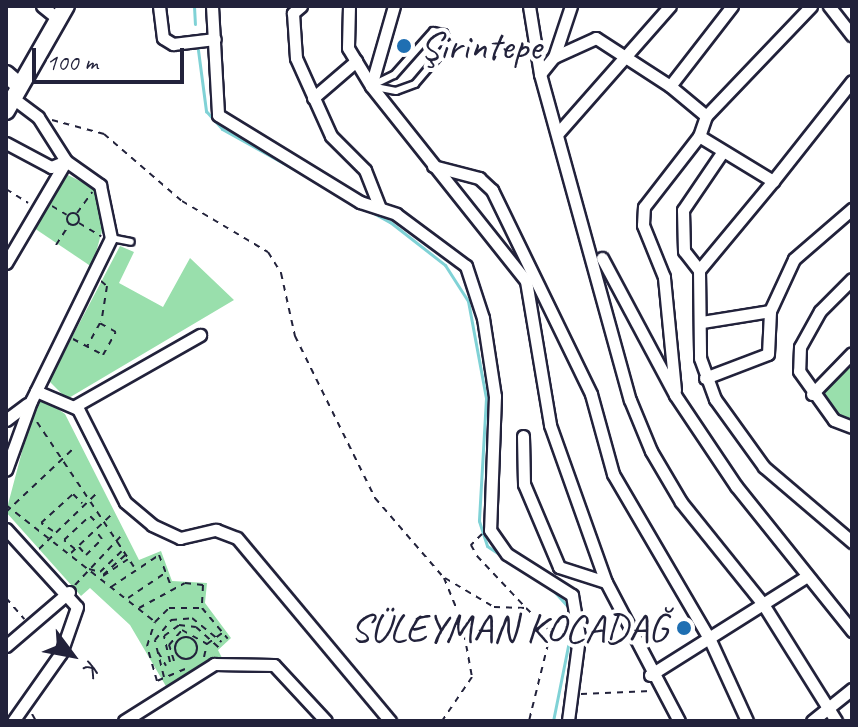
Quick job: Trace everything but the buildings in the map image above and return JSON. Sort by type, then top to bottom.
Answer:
[{"type":"street","points":[[13,98],[63,13],[42,6]]},
{"type":"street","points":[[159,6],[163,38],[173,44],[215,39]]},
{"type":"street","points":[[212,6],[218,115],[438,240],[466,266],[483,318],[495,396],[490,530],[507,554],[572,595],[579,637],[568,721]]},
{"type":"street","points":[[301,6],[293,13],[296,58],[331,136],[365,170],[380,208]]},
{"type":"street","points":[[349,6],[348,48],[371,86],[526,281],[550,425],[606,582],[650,675],[679,721]]},
{"type":"street","points":[[371,86],[394,6]]},
{"type":"street","points":[[529,6],[540,74],[585,217],[630,400],[651,451],[681,502],[763,604],[836,721]]},
{"type":"street","points":[[540,74],[554,57],[571,6]]},
{"type":"street","points":[[558,133],[670,6]]},
{"type":"street","points":[[670,86],[732,6]]},
{"type":"street","points":[[675,395],[664,277],[643,225],[644,207],[699,136],[706,116],[811,6]]},
{"type":"street","points":[[829,6],[847,16],[852,35]]},
{"type":"street","points":[[554,57],[596,38],[626,54],[706,116]]},
{"type":"street","points":[[313,98],[356,61]]},
{"type":"street","points":[[6,74],[13,98],[38,117],[66,161],[97,183],[110,240],[96,278],[31,400],[9,452],[6,470]]},
{"type":"street","points":[[699,270],[852,81]]},
{"type":"street","points":[[699,136],[721,154],[773,181]]},
{"type":"street","points":[[6,143],[51,167],[66,161]]},
{"type":"street","points":[[721,154],[683,210],[684,251],[699,270],[705,378],[764,467],[852,542]]},
{"type":"street","points":[[6,263],[66,161]]},
{"type":"street","points":[[433,166],[479,178],[492,190],[591,394],[613,474],[710,640],[747,721]]},
{"type":"street","points":[[705,378],[768,354],[770,311],[794,259],[852,209]]},
{"type":"street","points":[[585,217],[675,395],[807,576],[852,631]]},
{"type":"street","points":[[852,279],[820,311],[800,347],[799,371],[812,394],[834,420],[852,427]]},
{"type":"street","points":[[702,322],[770,311]]},
{"type":"street","points":[[6,420],[31,400],[75,406],[200,335]]},
{"type":"street","points":[[812,394],[852,353]]},
{"type":"street","points":[[75,406],[125,502],[180,538],[216,530],[237,538],[390,721]]},
{"type":"street","points":[[523,436],[524,484],[559,567],[606,582]]},
{"type":"street","points":[[6,529],[69,592],[77,607],[72,629],[13,721]]},
{"type":"street","points":[[650,675],[807,576]]},
{"type":"street","points":[[6,646],[69,592]]},
{"type":"street","points":[[124,721],[167,688],[214,664],[274,665],[326,721]]},
{"type":"street","points":[[812,721],[852,689]]},
{"type":"lane","points":[[433,31],[449,37],[441,56],[409,89],[371,86],[394,75],[433,31]]},
{"type":"lane","points":[[110,240],[131,242]]},
{"type":"path","points":[[38,117],[104,134],[182,201],[268,252],[281,273],[295,336],[375,498],[444,578],[494,607],[526,608]]},
{"type":"path","points":[[78,222],[77,214],[97,183]]},
{"type":"path","points":[[6,189],[68,215],[77,214]]},
{"type":"path","points":[[56,245],[69,224],[68,215]]},
{"type":"path","points":[[69,224],[78,222],[110,240]]},
{"type":"path","points":[[87,346],[100,323],[107,286],[96,278]]},
{"type":"path","points":[[65,334],[103,355],[116,332],[100,323]]},
{"type":"path","points":[[31,400],[61,459],[134,567]]},
{"type":"path","points":[[6,512],[8,506],[74,448]]},
{"type":"path","points":[[33,556],[54,531],[98,492]]},
{"type":"path","points":[[54,531],[41,523],[73,494],[82,504]]},
{"type":"path","points":[[8,506],[155,622]]},
{"type":"path","points":[[71,554],[98,524],[111,515]]},
{"type":"path","points":[[94,529],[102,539],[86,555],[64,540],[90,516],[98,524]]},
{"type":"path","points":[[69,592],[121,536]]},
{"type":"path","points":[[474,540],[477,556],[551,632],[529,721]]},
{"type":"path","points":[[89,569],[100,572],[123,550]]},
{"type":"path","points":[[111,588],[134,567],[159,555],[171,585]]},
{"type":"path","points":[[102,578],[127,556]]},
{"type":"path","points":[[126,600],[166,572]]},
{"type":"path","points":[[442,721],[472,677],[444,578]]},
{"type":"path","points":[[138,609],[171,585],[203,585],[202,608]]},
{"type":"path","points":[[6,598],[30,625]]},
{"type":"path","points":[[224,632],[207,644],[206,656],[157,681],[147,646],[155,622],[178,604],[202,608],[224,632],[228,639]]},
{"type":"path","points":[[164,678],[156,653],[171,620],[197,620],[222,642]]},
{"type":"path","points":[[190,637],[197,620]]},
{"type":"path","points":[[172,661],[166,652],[171,629],[194,626],[219,648]]},
{"type":"path","points":[[166,652],[177,633],[192,631],[207,644]]},
{"type":"path","points":[[156,653],[175,652],[183,660],[195,657],[198,645],[190,637]]},
{"type":"path","points":[[175,652],[180,639],[190,637]]},
{"type":"path","points":[[156,653],[166,666]]},
{"type":"path","points":[[572,693],[660,691]]},
{"type":"green space","points":[[66,174],[96,189],[105,220],[92,267],[34,228]]},
{"type":"green space","points":[[120,246],[134,252],[119,283],[163,307],[190,258],[234,300],[67,399],[49,381]]},
{"type":"green space","points":[[852,366],[852,420],[847,422],[819,393]]},
{"type":"green space","points":[[37,395],[65,414],[139,560],[161,551],[172,581],[207,583],[205,603],[231,638],[218,650],[226,666],[214,664],[167,688],[130,625],[90,588],[81,596],[6,512]]},
{"type":"waterway","points":[[194,6],[195,24]]},
{"type":"waterway","points":[[198,50],[206,111],[222,129],[390,222],[445,265],[468,301],[486,398],[479,521],[487,546],[532,576]]},
{"type":"waterway","points":[[552,589],[568,607],[570,636],[553,721]]},
{"type":"place","name":"Şirintepe","points":[[404,46]]},
{"type":"place","name":"SÜLEYMAN KOCADAĞ","points":[[684,628]]}]
